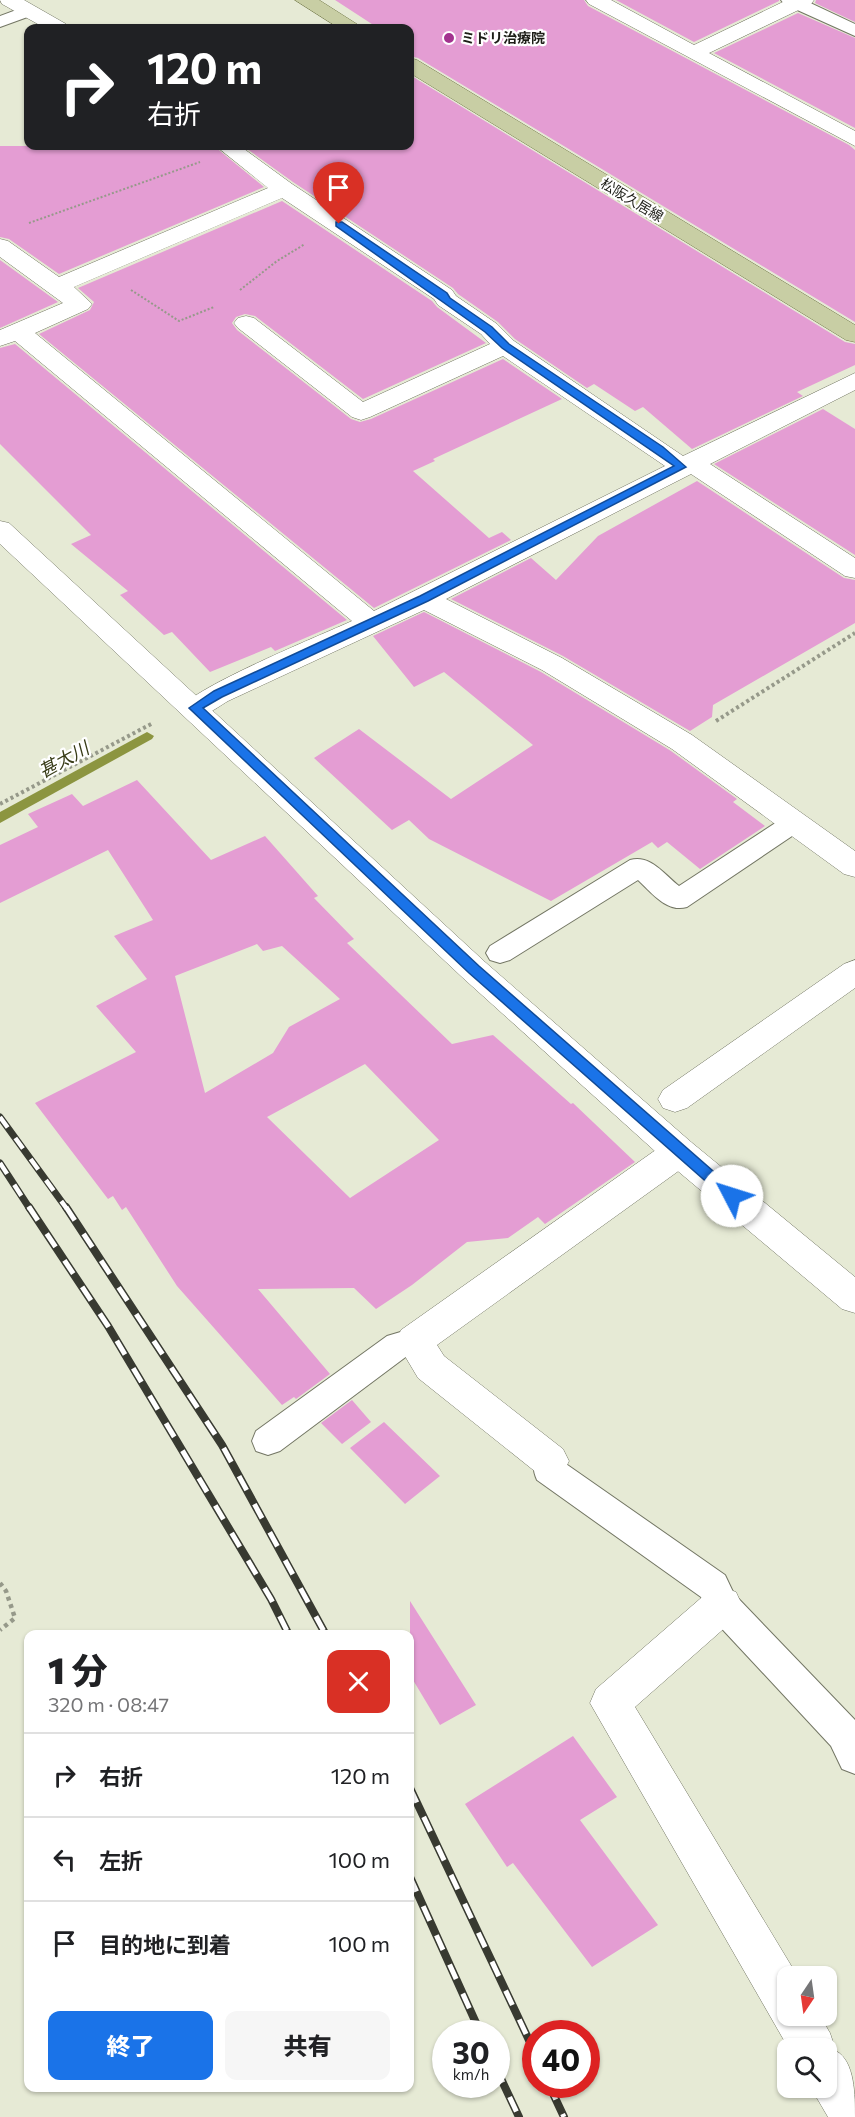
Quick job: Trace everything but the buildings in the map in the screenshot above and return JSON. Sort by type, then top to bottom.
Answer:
[{"type":"main road","points":[[305,0],[345,24]]},
{"type":"main road","name":"松阪久居線","points":[[414,66],[855,334]]},
{"type":"street","points":[[9,0],[51,24]]},
{"type":"street","points":[[596,0],[855,140]]},
{"type":"street","points":[[694,53],[797,1]]},
{"type":"street","points":[[233,150],[284,189],[444,295],[446,300],[489,329],[505,346],[660,449],[855,570]]},
{"type":"street","points":[[57,286],[284,189]]},
{"type":"street","points":[[0,246],[80,304],[9,335],[370,622]]},
{"type":"street","points":[[246,323],[361,411],[505,346]]},
{"type":"street","points":[[195,708],[218,694],[424,599],[855,380]]},
{"type":"street","points":[[0,529],[474,970],[679,1152],[855,1298]]},
{"type":"street","points":[[424,599],[552,664],[682,742],[855,866]]},
{"type":"street","points":[[675,1099],[855,972]]},
{"type":"street","points":[[550,1461],[431,1367],[414,1341],[679,1152]]},
{"type":"street","points":[[722,1605],[610,1703],[777,1984]]},
{"type":"street","points":[[837,2088],[854,2117]]},
{"type":"lane","points":[[797,1],[855,31]]},
{"type":"lane","points":[[0,22],[27,11]]},
{"type":"lane","points":[[500,953],[639,867],[678,900],[795,822]]},
{"type":"lane","points":[[268,1441],[398,1345],[414,1341]]},
{"type":"lane","points":[[550,1461],[549,1470],[713,1586],[722,1605],[736,1617],[844,1734],[855,1757]]},
{"type":"path","points":[[21,226],[225,150]]},
{"type":"path","points":[[234,295],[277,261],[339,224]]},
{"type":"path","points":[[99,268],[179,321],[221,304]]},
{"type":"path","points":[[682,742],[855,633]]},
{"type":"path","points":[[0,804],[141,727],[195,708]]},
{"type":"path","points":[[0,1583],[6,1591],[15,1618],[0,1630]]},
{"type":"waterway","name":"甚太川","points":[[0,818],[147,736]]},
{"type":"railway","points":[[0,1117],[67,1209]]},
{"type":"railway","points":[[0,1163],[30,1209]]},
{"type":"railway","points":[[29,1207],[108,1326],[271,1599],[286,1630]]},
{"type":"railway","points":[[66,1207],[222,1445],[323,1630]]},
{"type":"railway","points":[[414,1796],[522,2025]]},
{"type":"railway","points":[[414,1886],[475,2020]]},
{"type":"railway","points":[[510,2098],[519,2117]]},
{"type":"railway","points":[[555,2098],[564,2117]]},
{"type":"place","name":"ミドリ治療院","points":[[449,38]]},
{"type":"route","points":[[339,224],[444,295],[446,300],[489,329],[505,346],[660,449],[681,467],[424,599],[218,694],[195,708],[474,970],[679,1152],[732,1196]]}]
